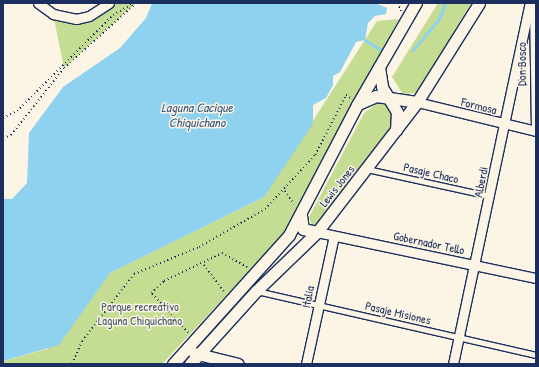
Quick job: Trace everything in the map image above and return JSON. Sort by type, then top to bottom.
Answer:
[{"type":"street","points":[[38,3],[53,14],[76,19],[89,16],[109,3]]},
{"type":"street","name":"Lewis Jones","points":[[173,364],[289,235],[299,211],[355,104],[416,3]]},
{"type":"street","name":"Lewis Jones","points":[[190,364],[256,291],[317,232],[417,102],[480,3]]},
{"type":"street","name":"Alberdi","points":[[453,364],[491,196],[504,124],[530,3]]},
{"type":"street","name":"Don Bosco","points":[[534,3],[536,125]]},
{"type":"street","points":[[379,65],[382,87],[392,101],[399,121],[396,130]]},
{"type":"street","points":[[355,104],[376,96],[392,101],[417,102]]},
{"type":"street","name":"Formosa","points":[[417,102],[536,131]]},
{"type":"street","points":[[299,211],[304,229],[317,232]]},
{"type":"street","name":"Gobernador Tello","points":[[317,232],[536,278]]},
{"type":"street","name":"Italia","points":[[306,364],[334,236]]},
{"type":"street","points":[[186,349],[199,355],[238,364]]},
{"type":"lane","name":"Pasaje Chaco","points":[[366,169],[491,196]]},
{"type":"lane","name":"Pasaje Misiones","points":[[256,291],[536,355]]},
{"type":"path","points":[[3,118],[17,111],[113,15],[135,3]]},
{"type":"path","points":[[3,138],[11,135],[64,68],[135,3]]},
{"type":"path","points":[[398,3],[402,14]]},
{"type":"path","points":[[72,364],[82,341],[134,274],[199,247],[265,210],[285,191],[315,155],[346,95],[355,99],[355,104]]},
{"type":"path","points":[[285,191],[299,211]]},
{"type":"path","points":[[192,336],[152,293],[164,281],[204,265],[222,253],[252,270]]},
{"type":"path","points":[[204,265],[228,296]]},
{"type":"green space","points":[[109,3],[136,3],[64,68],[53,14],[76,19]]},
{"type":"green space","points":[[438,3],[471,3],[417,93],[403,94],[392,77]]},
{"type":"green space","name":"Parque recreativo Laguna Chiquichano","points":[[399,19],[284,234],[162,364],[3,364],[3,361],[47,349],[110,273],[264,197],[377,21]]},
{"type":"green space","points":[[379,102],[388,106],[396,121],[320,225],[312,227],[309,217],[364,113]]},
{"type":"water","name":"Laguna Cacique Chiquichano","points":[[152,3],[375,3],[387,8],[386,14],[375,16],[368,23],[365,40],[356,42],[340,72],[333,76],[333,85],[326,98],[313,105],[313,124],[264,197],[110,273],[59,345],[3,361],[3,199],[12,199],[27,183],[29,133],[63,87],[120,48],[146,18]]},
{"type":"waterway","points":[[413,50],[439,19],[445,3]]},
{"type":"waterway","points":[[365,40],[383,51]]}]
